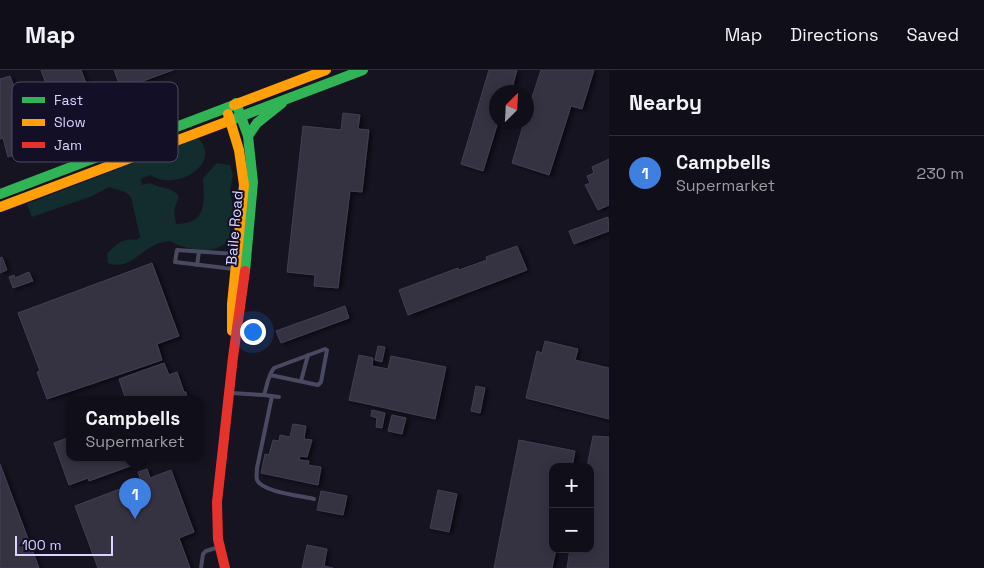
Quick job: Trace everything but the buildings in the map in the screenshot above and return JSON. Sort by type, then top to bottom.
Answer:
[{"type":"main road","points":[[178,125],[326,70]]},
{"type":"main road","points":[[178,140],[362,70]]},
{"type":"main road","points":[[248,136],[256,124],[292,96]]},
{"type":"main road","name":"Baile Road","points":[[225,568],[219,547],[216,520],[217,502],[233,357],[241,307],[240,269],[253,182],[248,136],[240,115],[231,105]]},
{"type":"main road","name":"Baile Road","points":[[231,105],[230,120],[240,150],[244,185],[242,254]]},
{"type":"main road","points":[[0,194],[83,162]]},
{"type":"main road","points":[[0,207],[119,162]]},
{"type":"lane","points":[[240,269],[175,262],[177,250],[242,254]]},
{"type":"lane","points":[[198,265],[199,252]]},
{"type":"lane","points":[[264,394],[270,375],[274,368],[325,349],[327,350],[321,382],[318,385],[270,375]]},
{"type":"lane","points":[[302,382],[308,355]]},
{"type":"lane","points":[[229,393],[264,394],[279,397]]},
{"type":"lane","points":[[272,396],[257,468],[257,480],[268,489],[314,499]]},
{"type":"lane","points":[[201,568],[203,554],[219,547]]},
{"type":"green space","points":[[198,138],[204,147],[205,155],[198,169],[183,178],[174,180],[161,180],[150,175],[141,179],[142,185],[150,183],[176,193],[179,196],[174,210],[176,224],[186,223],[199,216],[202,210],[204,195],[203,178],[217,163],[230,165],[233,175],[230,190],[233,206],[229,239],[214,249],[187,248],[170,241],[153,246],[126,263],[114,265],[108,263],[107,254],[117,245],[123,241],[136,240],[140,237],[131,197],[125,192],[109,187],[92,196],[32,217],[27,204],[136,162],[178,162],[178,146]]},
{"type":"traffic: fast","points":[[226,122],[363,70]]},
{"type":"traffic: fast","points":[[236,103],[248,136],[253,182],[245,271]]},
{"type":"traffic: fast","points":[[248,136],[257,123],[282,103]]},
{"type":"traffic: fast","points":[[178,126],[234,105]]},
{"type":"traffic: fast","points":[[0,194],[84,162]]},
{"type":"traffic: slow","points":[[234,105],[326,70]]},
{"type":"traffic: slow","points":[[228,114],[239,150],[244,185],[232,304],[232,331]]},
{"type":"traffic: slow","points":[[178,140],[226,122]]},
{"type":"traffic: slow","points":[[0,207],[120,162]]},
{"type":"traffic: jam","points":[[225,568],[218,539],[217,502],[233,357],[245,271]]},
{"type":"place","name":"Campbells","points":[[135,519]]}]
